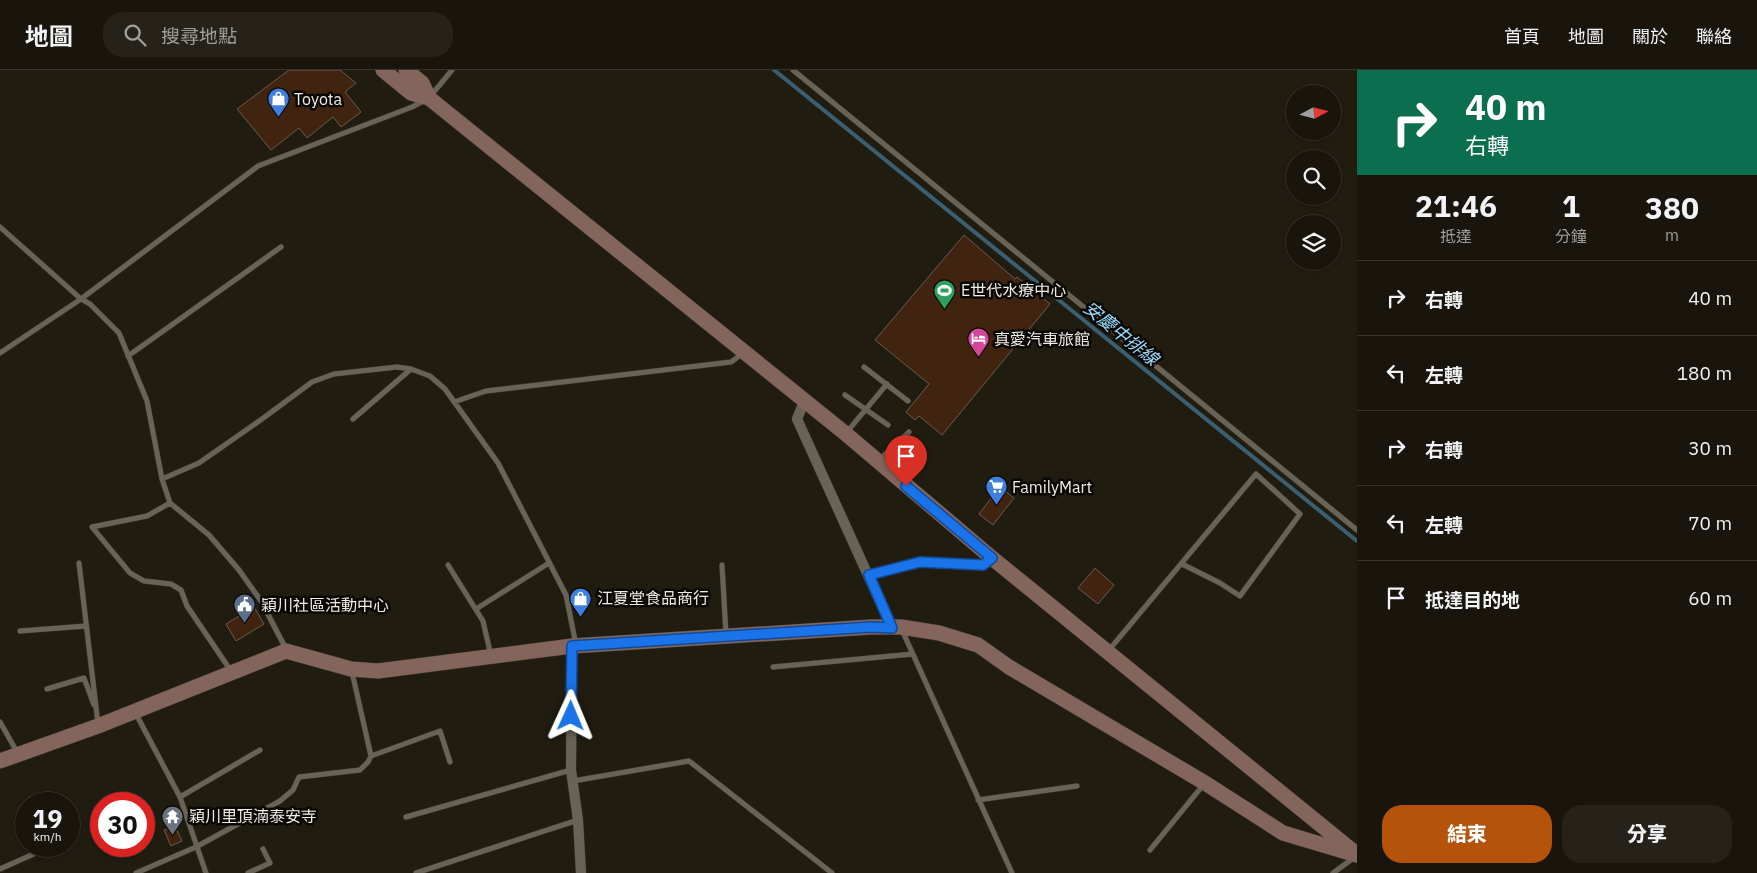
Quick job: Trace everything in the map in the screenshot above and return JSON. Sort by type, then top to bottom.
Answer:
[{"type":"street","points":[[383,70],[411,93],[429,98],[846,434],[877,462],[1107,653],[1308,813],[1357,855]]},
{"type":"street","points":[[406,70],[422,83],[429,98]]},
{"type":"street","points":[[804,402],[797,418],[869,575],[896,628]]},
{"type":"street","points":[[0,761],[98,720],[134,712],[287,651],[351,669],[378,671],[574,645],[871,627],[896,628],[939,634],[978,646],[1205,783],[1283,833],[1357,855]]},
{"type":"street","points":[[574,645],[571,770],[578,820],[581,873]]},
{"type":"lane","points":[[0,353],[81,299],[258,166],[412,107],[429,98],[452,70]]},
{"type":"lane","points":[[793,70],[1357,530]]},
{"type":"lane","points":[[0,227],[81,299],[90,304],[119,333],[147,401],[162,479],[170,503],[209,535],[239,570],[261,601],[287,651]]},
{"type":"lane","points":[[128,356],[281,247]]},
{"type":"lane","points":[[454,402],[486,391],[731,362],[744,352]]},
{"type":"lane","points":[[162,479],[199,462],[312,382],[334,374],[397,367],[411,369],[430,376],[446,389],[498,463],[566,596],[574,645]]},
{"type":"lane","points":[[864,367],[908,401]]},
{"type":"lane","points":[[354,419],[411,369]]},
{"type":"lane","points":[[846,434],[887,384]]},
{"type":"lane","points":[[845,395],[888,425]]},
{"type":"lane","points":[[877,462],[909,432]]},
{"type":"lane","points":[[1107,653],[1256,474],[1300,514],[1240,596],[1220,583],[1182,564]]},
{"type":"lane","points":[[170,503],[147,516],[92,527],[130,573],[144,581],[171,584],[182,590],[187,606],[232,673]]},
{"type":"lane","points":[[869,575],[920,562],[983,565],[992,558]]},
{"type":"lane","points":[[79,563],[98,720]]},
{"type":"lane","points":[[476,609],[549,563]]},
{"type":"lane","points":[[448,565],[482,621],[491,656]]},
{"type":"lane","points":[[722,565],[726,636]]},
{"type":"lane","points":[[20,631],[86,626]]},
{"type":"lane","points":[[896,628],[913,654],[1012,873]]},
{"type":"lane","points":[[772,667],[913,654]]},
{"type":"lane","points":[[136,873],[196,847],[280,801],[293,790],[299,777],[360,770],[371,756],[351,669]]},
{"type":"lane","points":[[47,689],[84,678],[98,720]]},
{"type":"lane","points":[[134,712],[180,797],[190,821],[196,847],[206,873]]},
{"type":"lane","points":[[0,722],[18,754]]},
{"type":"lane","points":[[371,756],[440,730],[450,762]]},
{"type":"lane","points":[[180,797],[260,750]]},
{"type":"lane","points":[[572,781],[690,761],[832,873]]},
{"type":"lane","points":[[406,816],[571,770]]},
{"type":"lane","points":[[1150,850],[1205,783]]},
{"type":"lane","points":[[978,800],[1077,786]]},
{"type":"lane","points":[[416,873],[578,820]]},
{"type":"lane","points":[[248,873],[270,863],[263,849]]},
{"type":"lane","points":[[1333,873],[1357,855]]},
{"type":"lane","points":[[0,868],[26,857]]},
{"type":"building","name":"Toyota","points":[[289,70],[340,70],[356,83],[345,92],[361,112],[341,127],[333,117],[307,138],[299,128],[271,150],[237,109]]},
{"type":"building","points":[[964,235],[1015,279],[1017,277],[1050,304],[942,435],[919,416],[915,420],[906,412],[929,384],[875,340]]},
{"type":"building","name":"FamilyMart","points":[[1000,487],[1014,498],[993,525],[979,514]]},
{"type":"building","points":[[1095,568],[1114,585],[1098,604],[1078,588]]},
{"type":"building","name":"穎川社區活動中心","points":[[254,607],[264,624],[236,641],[226,624]]},
{"type":"building","name":"穎川里頂湳泰安寺","points":[[175,826],[182,841],[171,846],[164,830]]},
{"type":"waterway","name":"安慶中排線","points":[[774,70],[1357,541]]},
{"type":"place","name":"Toyota","points":[[278,118]]},
{"type":"place","name":"E世代水療中心","points":[[945,309]]},
{"type":"place","name":"真愛汽車旅館","points":[[978,358]]},
{"type":"place","name":"FamilyMart","points":[[996,506]]},
{"type":"place","name":"江夏堂食品商行","points":[[581,617]]},
{"type":"place","name":"穎川社區活動中心","points":[[245,624]]},
{"type":"place","name":"穎川里頂湳泰安寺","points":[[173,835]]},
{"type":"route","points":[[571,716],[572,646],[871,627],[892,628],[869,575],[920,562],[983,565],[992,558],[906,486]]}]
